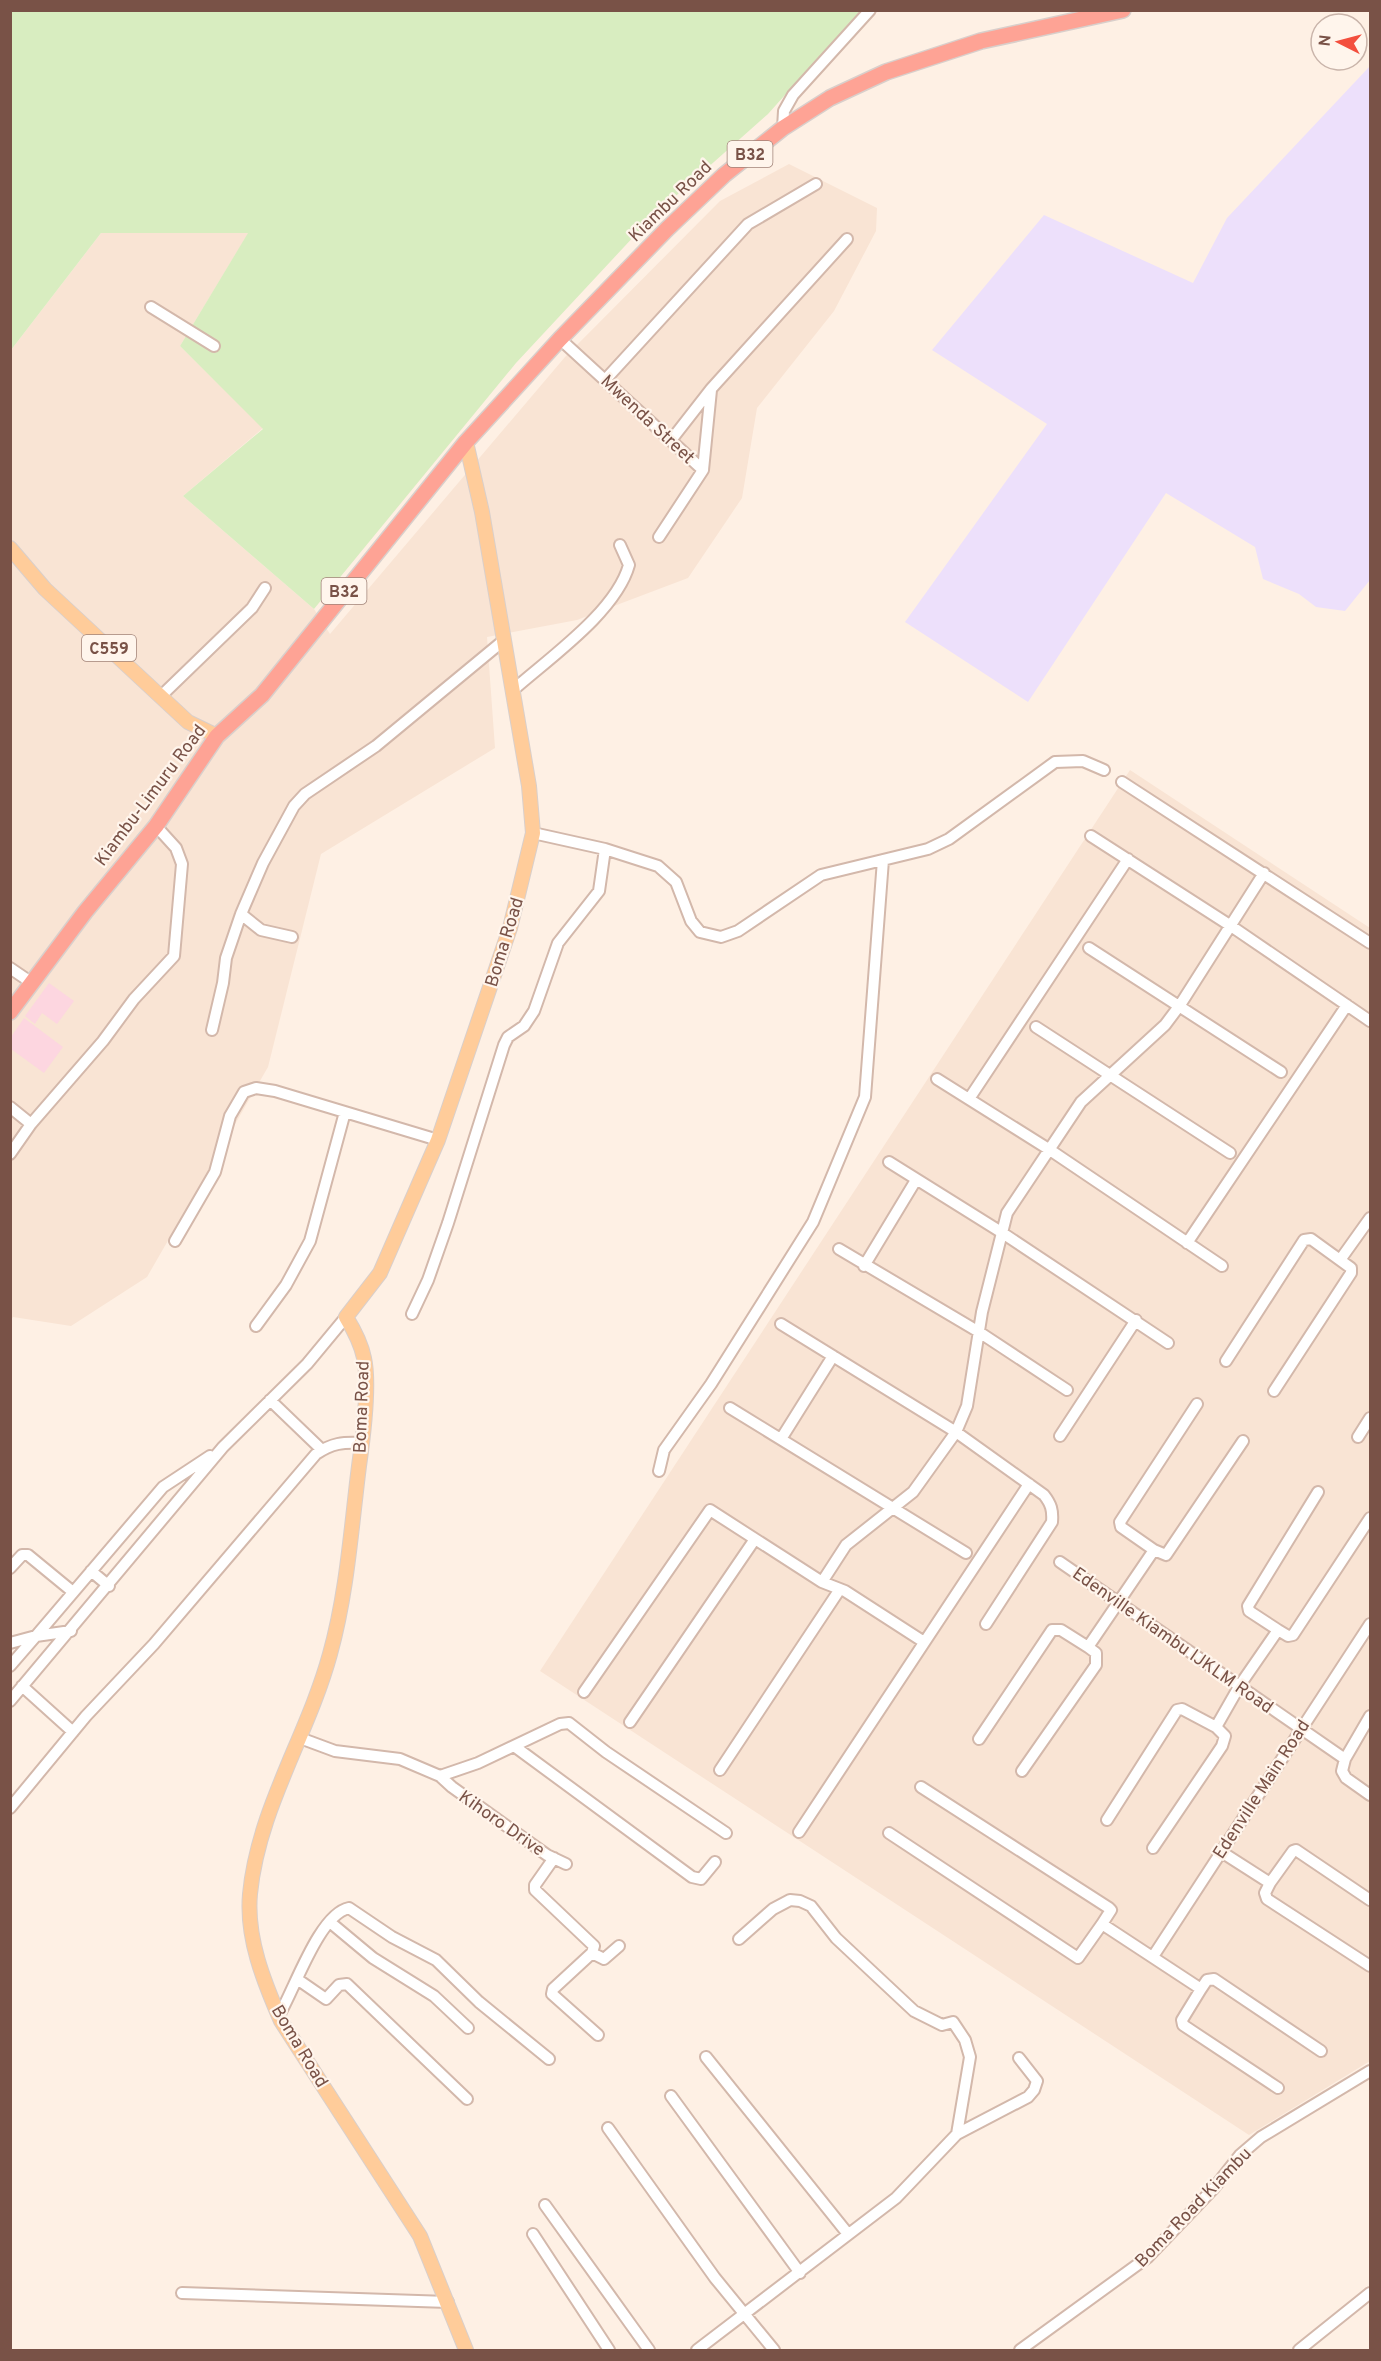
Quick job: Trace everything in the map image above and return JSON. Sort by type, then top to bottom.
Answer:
[{"type":"highway","name":"Kiambu Road","points":[[466,442],[560,339],[667,229],[724,176],[783,128],[830,98],[914,62],[981,41],[1123,10]]},
{"type":"highway","name":"Kiambu-Limuru Road","points":[[10,1012],[85,912],[156,826],[217,736],[262,695],[466,442]]},
{"type":"main road","name":"Boma Road","points":[[466,442],[482,513],[529,786],[533,832],[510,928],[438,1140],[380,1273],[346,1317],[360,1343],[365,1360],[362,1443],[343,1606],[330,1657],[263,1832],[250,1896],[254,1944],[266,1986],[279,2015],[420,2236],[466,2350]]},
{"type":"main road","name":"C559","points":[[10,548],[45,588],[188,722],[217,736]]},
{"type":"street","points":[[783,128],[784,111],[793,95],[870,10]]},
{"type":"street","points":[[605,380],[748,224],[816,184]]},
{"type":"street","points":[[672,439],[711,389],[847,239]]},
{"type":"street","points":[[151,307],[214,346]]},
{"type":"street","name":"Mwenda Street","points":[[560,339],[672,439],[703,470],[659,537]]},
{"type":"street","points":[[703,470],[711,389]]},
{"type":"street","points":[[512,691],[598,614],[625,579],[629,564],[620,545]]},
{"type":"street","points":[[161,696],[252,608],[265,588]]},
{"type":"street","points":[[212,1030],[226,958],[241,914],[273,844],[294,806],[305,794],[376,746],[503,641]]},
{"type":"street","points":[[533,832],[605,849],[668,872],[676,882],[691,921],[700,932],[721,937],[738,931],[821,875],[928,849],[949,839],[1055,762],[1083,761],[1104,770]]},
{"type":"street","points":[[1122,782],[1371,944]]},
{"type":"street","points":[[10,1154],[31,1124],[103,1041],[134,999],[174,956],[182,864],[176,848],[156,826]]},
{"type":"street","points":[[1090,836],[1231,926],[1371,1021]]},
{"type":"street","points":[[412,1314],[428,1280],[448,1223],[504,1045],[508,1037],[524,1026],[534,1011],[558,943],[599,891],[605,849]]},
{"type":"street","points":[[969,1099],[1128,859]]},
{"type":"street","points":[[659,1471],[664,1450],[711,1384],[813,1222],[866,1097],[883,860]]},
{"type":"street","points":[[822,1582],[846,1545],[913,1492],[956,1432],[967,1406],[979,1332],[1007,1213],[1080,1102],[1165,1025],[1267,875]]},
{"type":"street","points":[[241,914],[261,930],[292,937]]},
{"type":"street","points":[[1089,948],[1180,1005],[1234,1044],[1281,1072]]},
{"type":"street","points":[[10,968],[32,983]]},
{"type":"street","points":[[1187,1243],[1347,1005]]},
{"type":"street","points":[[1036,1027],[1230,1153]]},
{"type":"street","points":[[937,1079],[1050,1150],[1222,1266]]},
{"type":"street","points":[[175,1241],[215,1172],[230,1116],[244,1092],[256,1088],[275,1090],[438,1140]]},
{"type":"street","points":[[10,1107],[31,1124]]},
{"type":"street","points":[[256,1326],[286,1285],[310,1241],[345,1112]]},
{"type":"street","points":[[889,1162],[1001,1232],[1168,1343]]},
{"type":"street","points":[[864,1266],[916,1180]]},
{"type":"street","points":[[1340,1260],[1371,1218]]},
{"type":"street","points":[[1226,1361],[1306,1238],[1351,1268],[1351,1273],[1274,1391]]},
{"type":"street","points":[[839,1250],[979,1332],[1067,1390]]},
{"type":"street","points":[[10,1701],[109,1586],[223,1447],[307,1364],[346,1317]]},
{"type":"street","points":[[1060,1436],[1136,1320]]},
{"type":"street","points":[[781,1324],[956,1432],[1029,1484],[1050,1502],[1053,1511],[1052,1522],[986,1624]]},
{"type":"street","points":[[781,1439],[833,1356]]},
{"type":"street","points":[[270,1400],[322,1450]]},
{"type":"street","points":[[1197,1404],[1120,1522],[1120,1527],[1154,1550],[1166,1555],[1243,1441]]},
{"type":"street","points":[[730,1408],[966,1552]]},
{"type":"street","points":[[1358,1437],[1371,1418]]},
{"type":"street","points":[[10,1808],[73,1732],[154,1644],[322,1450],[340,1442],[362,1443]]},
{"type":"street","points":[[10,1666],[163,1487],[223,1447]]},
{"type":"street","points":[[800,1832],[1029,1484]]},
{"type":"street","points":[[1318,1492],[1248,1606],[1249,1611],[1288,1636],[1293,1635],[1370,1518]]},
{"type":"street","points":[[584,1692],[710,1510],[822,1582],[840,1589],[924,1642]]},
{"type":"street","points":[[630,1722],[755,1539]]},
{"type":"street","points":[[1088,1647],[1117,1600],[1154,1550]]},
{"type":"street","points":[[10,1569],[21,1555],[28,1555],[73,1592]]},
{"type":"street","name":"Edenville Kiambu IJKLM Road","points":[[1060,1562],[1346,1759]]},
{"type":"street","points":[[91,1571],[109,1586]]},
{"type":"street","points":[[720,1770],[840,1589]]},
{"type":"street","name":"Edenville Main Road","points":[[1154,1955],[1220,1851],[1371,1624]]},
{"type":"street","points":[[979,1739],[1052,1630],[1061,1630],[1088,1647],[1096,1653],[1096,1665],[1022,1771]]},
{"type":"street","points":[[1216,1727],[1240,1685],[1278,1630]]},
{"type":"street","points":[[10,1643],[36,1636],[71,1631]]},
{"type":"street","points":[[22,1686],[73,1732]]},
{"type":"street","points":[[1107,1820],[1177,1710],[1182,1709],[1216,1727],[1225,1736],[1225,1740],[1153,1848]]},
{"type":"street","points":[[1371,1716],[1368,1729],[1346,1759],[1342,1771],[1346,1779],[1371,1794]]},
{"type":"street","points":[[440,1776],[514,1746],[560,1724],[569,1724],[615,1759],[726,1833]]},
{"type":"street","name":"Kihoro Drive","points":[[300,1738],[335,1751],[364,1757],[400,1759],[440,1776],[452,1787],[566,1864]]},
{"type":"street","points":[[514,1746],[692,1877],[701,1879],[715,1862]]},
{"type":"street","points":[[890,1833],[1078,1958],[1102,1924],[1111,1910],[1109,1908],[921,1787]]},
{"type":"street","points":[[1371,1900],[1295,1850],[1265,1893],[1267,1899],[1371,1966]]},
{"type":"street","points":[[1220,1851],[1270,1883]]},
{"type":"street","points":[[554,1858],[535,1885],[535,1890],[592,1943],[592,1953],[553,1989],[552,1994],[598,2036]]},
{"type":"street","points":[[739,1939],[773,1909],[790,1900],[800,1901],[811,1906],[836,1938],[914,2011],[935,2019],[942,2025],[953,2022],[965,2040],[970,2056],[957,2134]]},
{"type":"street","points":[[279,2015],[314,1942],[342,1912],[349,1908],[392,1937],[436,1960],[479,2002],[549,2059]]},
{"type":"street","points":[[331,1923],[373,1958],[434,1996],[468,2028]]},
{"type":"street","points":[[1102,1924],[1154,1955],[1201,1989]]},
{"type":"street","points":[[592,1953],[604,1959],[619,1946]]},
{"type":"street","points":[[297,1979],[326,2000],[339,1985],[347,1984],[467,2099]]},
{"type":"street","points":[[1278,2088],[1183,2025],[1182,2020],[1207,1980],[1214,1979],[1321,2051]]},
{"type":"street","points":[[706,2057],[848,2234]]},
{"type":"street","points":[[697,2350],[896,2198],[957,2134],[1028,2097],[1034,2091],[1037,2081],[1019,2058]]},
{"type":"street","name":"Boma Road Kiambu","points":[[1020,2350],[1148,2258],[1214,2188],[1240,2155],[1261,2137],[1371,2071]]},
{"type":"street","points":[[671,2096],[800,2273]]},
{"type":"street","points":[[608,2128],[743,2314],[774,2350]]},
{"type":"street","points":[[545,2205],[649,2350]]},
{"type":"street","points":[[533,2234],[609,2350]]},
{"type":"street","points":[[182,2293],[448,2302]]},
{"type":"street","points":[[1299,2350],[1371,2293]]},
{"type":"shaded area","points":[[1369,67],[1370,580],[1345,611],[1316,607],[1299,594],[1263,579],[1255,547],[1166,493],[1028,702],[905,622],[1047,424],[932,350],[1044,215],[1193,283],[1227,218],[1364,72],[1369,72]]},
{"type":"shaded area","points":[[789,164],[877,208],[876,231],[834,311],[757,408],[742,498],[688,578],[577,620],[487,637],[495,748],[321,854],[268,1067],[147,1277],[71,1326],[13,1317],[11,1320],[11,350],[101,233],[249,232],[180,346],[263,428],[183,496],[314,609],[330,634],[565,357],[720,201]]},
{"type":"shaded area","points":[[1130,770],[1370,928],[1370,2061],[1249,2135],[540,1671]]},
{"type":"shaded area","points":[[49,983],[74,1001],[57,1024],[42,1013],[35,1024],[25,1016]]},
{"type":"shaded area","points":[[24,1018],[63,1047],[44,1073],[11,1049],[11,1037]]},
{"type":"green space","points":[[10,11],[860,11],[768,114],[651,218],[516,363],[314,609],[183,496],[263,429],[180,346],[248,233],[101,233],[11,350]]}]
